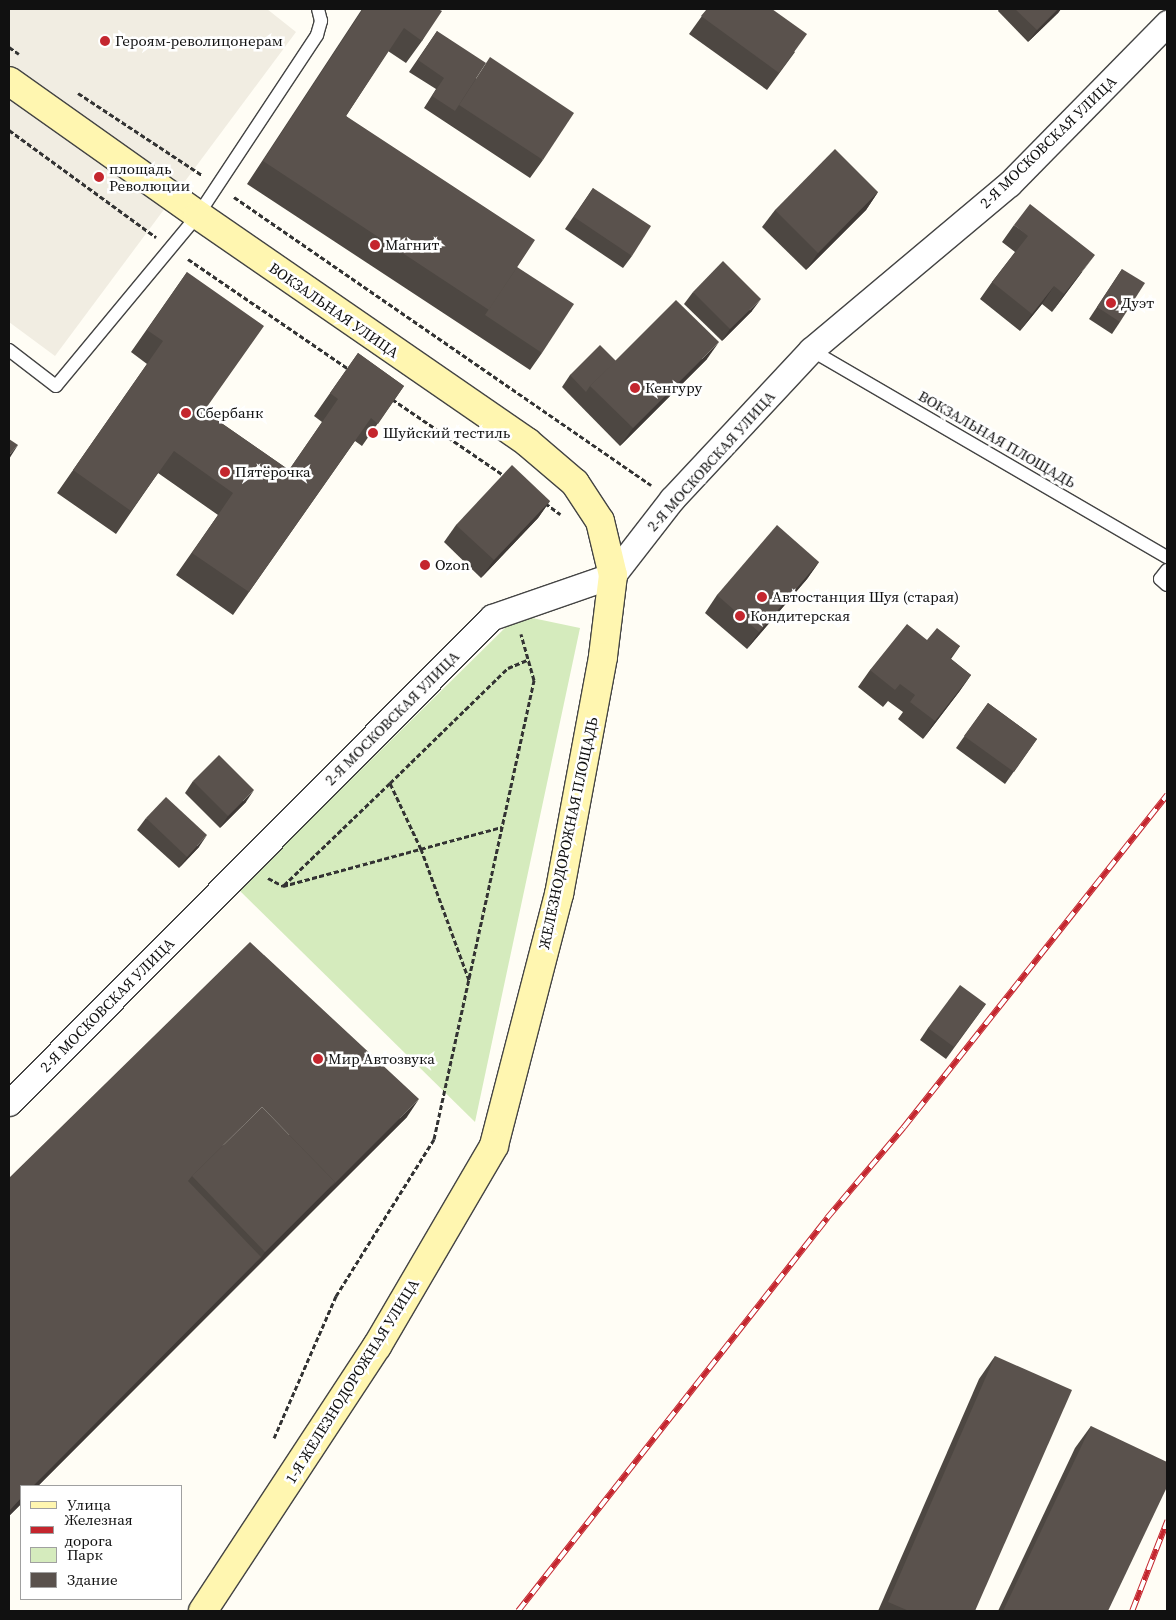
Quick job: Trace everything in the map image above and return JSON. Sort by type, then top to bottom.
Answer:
[{"type":"main road","name":"ВОКЗАЛЬНАЯ УЛИЦА","points":[[9,81],[198,215],[527,442],[575,483],[600,521],[613,574]]},
{"type":"main road","name":"ЖЕЛЕЗНОДОРОЖНАЯ ПЛОЩАДЬ","points":[[494,1146],[559,894],[603,657],[613,574]]},
{"type":"main road","name":"1-Я ЖЕЛЕЗНОДОРОЖНАЯ УЛИЦА","points":[[203,1611],[377,1346],[494,1146]]},
{"type":"street","name":"2-Я МОСКОВСКАЯ УЛИЦА","points":[[9,1103],[492,617],[613,574],[672,499],[811,350],[1009,184],[1167,23]]},
{"type":"lane","points":[[9,350],[56,386],[198,215],[317,35],[321,21],[318,9]]},
{"type":"lane","name":"ВОКЗАЛЬНАЯ ПЛОЩАДЬ","points":[[811,350],[1167,557]]},
{"type":"lane","points":[[1167,570],[1160,578],[1167,585]]},
{"type":"path","points":[[9,48],[25,58]]},
{"type":"path","points":[[73,90],[218,185],[672,499]]},
{"type":"path","points":[[9,130],[171,247],[352,371]]},
{"type":"path","points":[[384,393],[508,478]]},
{"type":"path","points":[[541,500],[565,517]]},
{"type":"path","points":[[274,1438],[336,1296],[434,1138],[534,680],[521,634],[523,606]]},
{"type":"path","points":[[502,827],[283,886],[508,668],[529,659]]},
{"type":"path","points":[[390,783],[421,849],[469,980]]},
{"type":"green space","points":[[518,615],[580,628],[475,1122],[239,890]]},
{"type":"shaded area","name":"площадь Революции","points":[[9,9],[267,9],[296,32],[55,356],[9,322]]},
{"type":"building","points":[[363,9],[438,9],[442,11],[422,41],[404,28],[346,116],[535,240],[489,310],[263,161]]},
{"type":"building","points":[[707,9],[772,9],[807,34],[779,73],[701,16]]},
{"type":"building","points":[[1015,9],[1058,9],[1037,30]]},
{"type":"building","points":[[437,31],[486,63],[455,111],[432,96],[444,78],[418,60]]},
{"type":"building","points":[[490,57],[574,113],[543,160],[459,105]]},
{"type":"building","points":[[835,149],[878,192],[818,253],[775,210]]},
{"type":"building","points":[[593,188],[651,226],[632,256],[574,217]]},
{"type":"building","points":[[1030,204],[1095,255],[1064,294],[1054,286],[1032,314],[992,282],[1028,236],[1014,225]]},
{"type":"building","points":[[723,261],[761,299],[730,329],[693,292]]},
{"type":"building","points":[[517,267],[574,304],[542,353],[485,315]]},
{"type":"building","points":[[1122,269],[1145,283],[1120,322],[1097,307]]},
{"type":"building","points":[[187,272],[264,326],[204,411],[289,470],[338,399],[330,393],[358,353],[404,386],[378,424],[371,418],[249,592],[192,553],[233,493],[174,451],[131,511],[73,470],[163,341],[147,330]]},
{"type":"building","name":"Кенгуру","points":[[676,300],[719,342],[633,428],[590,386]]},
{"type":"building","points":[[600,345],[616,361],[586,392],[570,375]]},
{"type":"building","points":[[9,439],[18,445],[9,455]]},
{"type":"building","points":[[512,465],[550,501],[494,560],[456,525]]},
{"type":"building","points":[[777,525],[819,562],[759,632],[717,595]]},
{"type":"building","points":[[907,624],[927,640],[937,628],[960,646],[950,658],[971,675],[935,721],[910,702],[915,695],[900,684],[895,690],[870,670]]},
{"type":"building","points":[[988,703],[1037,739],[1014,772],[964,736]]},
{"type":"building","points":[[219,755],[254,790],[228,816],[193,781]]},
{"type":"building","points":[[166,797],[207,835],[187,857],[146,818]]},
{"type":"building","points":[[250,942],[419,1099],[331,1187],[335,1182],[262,1107],[192,1176],[188,1181],[261,1257],[34,1485],[20,1485],[20,1499],[9,1511],[9,1178]]},
{"type":"building","points":[[960,985],[986,1004],[954,1047],[928,1028]]},
{"type":"building","points":[[262,1107],[335,1182],[265,1252],[192,1176]]},
{"type":"building","points":[[995,1356],[1072,1390],[975,1611],[909,1611],[888,1602]]},
{"type":"building","points":[[1091,1426],[1167,1462],[1167,1487],[1108,1611],[1003,1611]]},
{"type":"railway","points":[[518,1611],[827,1218],[903,1128],[1167,795]]},
{"type":"railway","points":[[1132,1611],[1167,1521]]},
{"type":"place","name":"Героям-револицонерам","points":[[105,41]]},
{"type":"place","name":"площадь Революции","points":[[99,177]]},
{"type":"place","name":"Магнит","points":[[375,245]]},
{"type":"place","name":"Дуэт","points":[[1111,303]]},
{"type":"place","name":"Кенгуру","points":[[635,388]]},
{"type":"place","name":"Сбербанк","points":[[186,413]]},
{"type":"place","name":"Шуйский тестиль","points":[[373,433]]},
{"type":"place","name":"Пятёрочка","points":[[225,472]]},
{"type":"place","name":"Ozon","points":[[425,565]]},
{"type":"place","name":"Автостанция Шуя (старая)","points":[[762,597]]},
{"type":"place","name":"Кондитерская","points":[[740,616]]},
{"type":"place","name":"Мир Автозвука","points":[[318,1059]]}]
